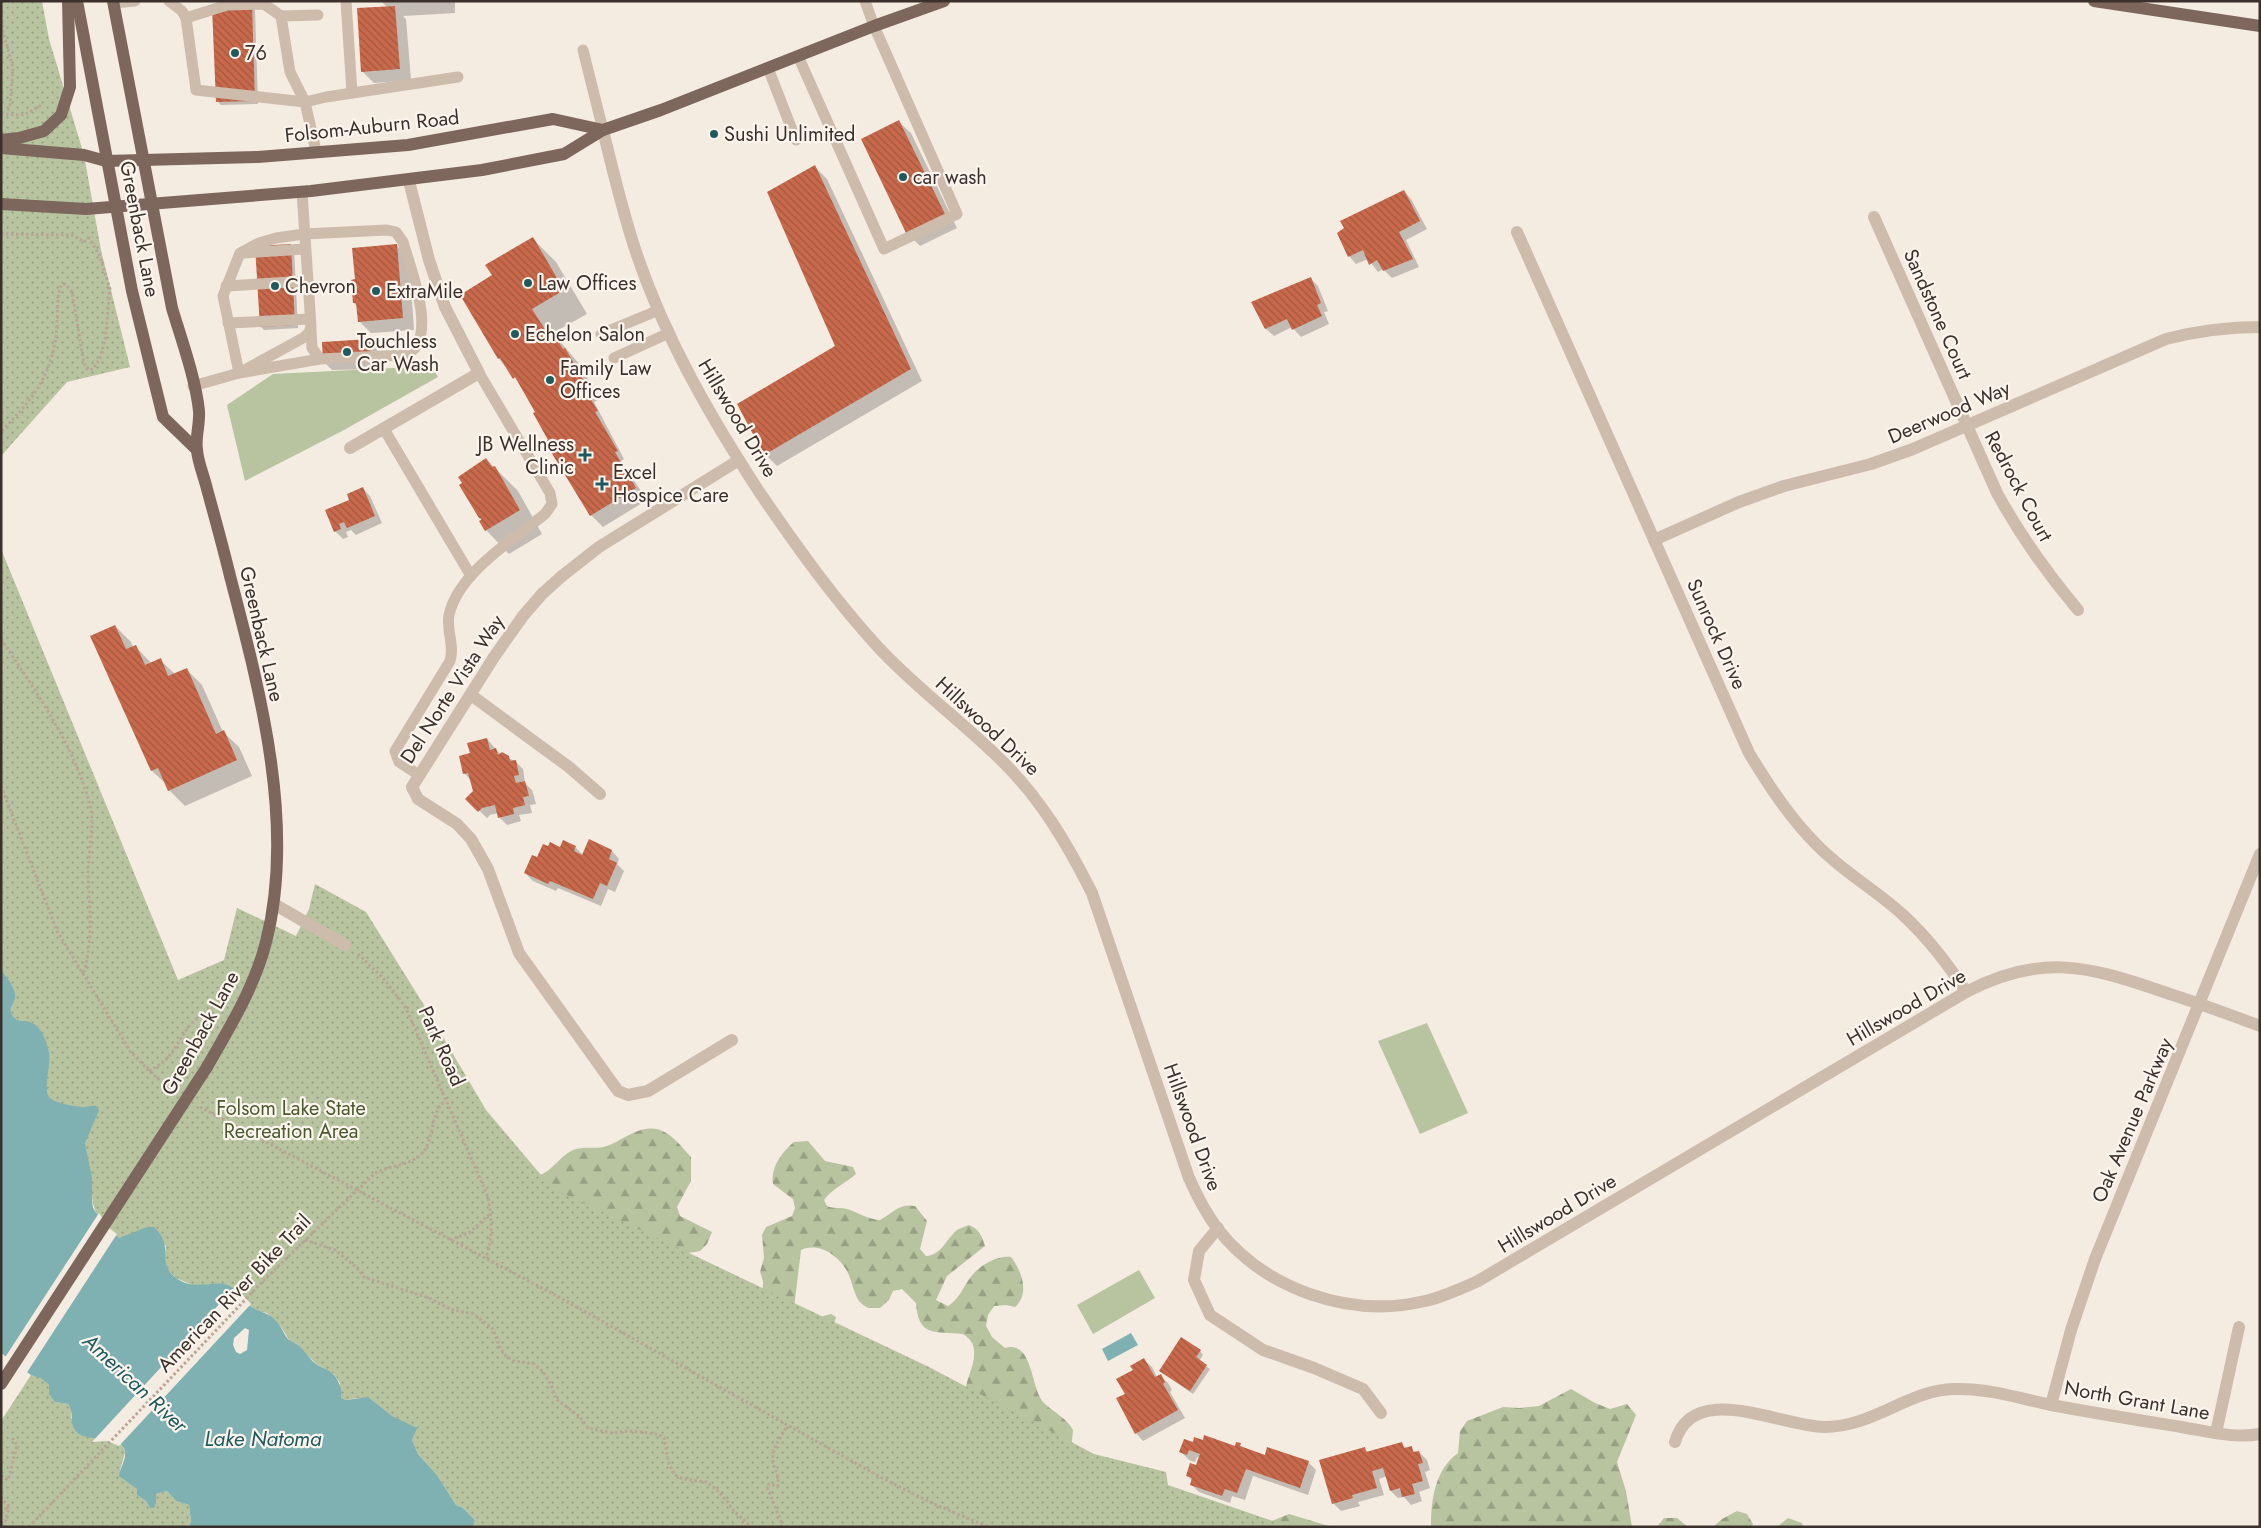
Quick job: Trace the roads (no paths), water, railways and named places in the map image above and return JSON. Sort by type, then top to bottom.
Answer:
[{"type":"main road","points":[[1,140],[19,138],[44,131],[61,115],[70,87],[68,1]]},
{"type":"main road","name":"Greenback Lane","points":[[77,1],[132,291],[163,416],[197,450]]},
{"type":"main road","points":[[1,204],[86,210],[151,203],[302,192],[409,181],[482,170],[564,154],[603,130],[661,110],[874,26],[944,1]]},
{"type":"main road","points":[[2094,1],[2260,26]]},
{"type":"main road","name":"Greenback Lane","points":[[1,1384],[207,1067],[232,1024],[266,944],[274,904],[278,832],[267,741],[243,625],[197,450],[199,411],[172,308],[113,2]]},
{"type":"main road","name":"Folsom-Auburn Road","points":[[1,148],[84,156],[106,161],[258,157],[408,145],[553,118],[603,130]]},
{"type":"street","name":"Hillswood Drive","points":[[603,130],[618,194],[632,237],[659,310],[688,374],[739,460],[799,551],[838,602],[880,649],[926,694],[998,756],[1027,787],[1052,820],[1074,856],[1092,893],[1188,1178],[1201,1204],[1237,1250],[1259,1268],[1284,1283],[1320,1297],[1367,1306],[1424,1301],[1452,1293],[1478,1281],[1966,992],[1983,983],[2020,971],[2038,968],[2077,967],[2114,975],[2260,1026]]},
{"type":"street","points":[[350,448],[479,373],[444,307],[429,260],[409,181]]},
{"type":"street","name":"Sandstone Court","points":[[1874,217],[1967,426]]},
{"type":"street","name":"Sunrock Drive","points":[[1517,232],[1749,753],[1791,817],[1817,846],[1902,914],[1948,964],[1966,992]]},
{"type":"street","name":"Deerwood Way","points":[[1654,540],[1739,502],[1784,486],[1871,464],[1914,450],[2166,339],[2223,328],[2260,327]]},
{"type":"street","name":"Redrock Court","points":[[1967,426],[1997,493],[2020,536],[2048,575],[2078,610]]},
{"type":"street","name":"Del Norte Vista Way","points":[[732,1040],[648,1090],[628,1094],[618,1091],[519,953],[488,869],[471,839],[457,824],[414,795],[413,785],[523,616],[562,576],[599,547],[739,460]]},
{"type":"street","points":[[471,695],[569,767],[600,794]]},
{"type":"street","name":"Oak Avenue Parkway","points":[[2051,1405],[2071,1330],[2095,1258],[2260,854]]},
{"type":"street","points":[[274,904],[345,945]]},
{"type":"street","points":[[1218,1228],[1199,1251],[1194,1280],[1210,1314],[1262,1350],[1314,1368],[1363,1389],[1381,1413]]},
{"type":"street","name":"North Grant Lane","points":[[2216,1433],[2239,1327]]},
{"type":"street","name":"North Grant Lane","points":[[1675,1442],[1678,1432],[1692,1418],[1706,1411],[1734,1410],[1807,1426],[1822,1427],[1854,1424],[1923,1394],[1952,1389],[1992,1392],[2051,1405],[2229,1435],[2260,1434]]},
{"type":"lane","points":[[113,2],[134,1]]},
{"type":"lane","points":[[169,1],[182,11],[186,18],[196,90],[305,102],[458,77]]},
{"type":"lane","points":[[346,1],[352,93]]},
{"type":"lane","points":[[798,56],[884,249],[957,214],[874,26],[866,1]]},
{"type":"lane","points":[[186,18],[227,5],[264,4],[281,16],[318,15]]},
{"type":"lane","points":[[281,16],[290,72],[305,102],[316,151]]},
{"type":"lane","points":[[583,50],[603,130]]},
{"type":"lane","points":[[768,68],[796,140]]},
{"type":"lane","points":[[302,192],[312,348],[320,359]]},
{"type":"lane","points":[[193,386],[239,373],[320,359],[382,358],[409,354],[422,336],[422,318],[404,242],[396,232],[387,230],[304,234],[271,239],[247,248],[240,253],[223,296],[239,373]]},
{"type":"lane","points":[[240,253],[305,249]]},
{"type":"lane","points":[[226,286],[308,281]]},
{"type":"lane","points":[[600,334],[659,310]]},
{"type":"lane","points":[[228,323],[310,324]]},
{"type":"lane","points":[[239,373],[303,338],[310,324]]},
{"type":"lane","points":[[614,358],[669,332]]},
{"type":"lane","points":[[419,775],[399,762],[395,751],[450,661],[449,613],[471,576],[494,554],[546,514],[551,508],[553,501],[479,373]]},
{"type":"lane","points":[[384,429],[471,576]]},
{"type":"water","name":"Lake Natoma","points":[[1,970],[15,994],[11,1008],[12,1015],[16,1019],[36,1025],[45,1040],[49,1052],[47,1093],[49,1097],[69,1105],[96,1106],[99,1110],[85,1143],[92,1178],[93,1208],[107,1229],[119,1238],[147,1227],[154,1227],[164,1241],[166,1265],[175,1277],[189,1284],[217,1283],[230,1286],[252,1307],[272,1317],[290,1341],[297,1344],[319,1366],[333,1374],[340,1387],[341,1398],[346,1400],[368,1397],[392,1416],[417,1428],[412,1440],[418,1454],[437,1475],[456,1505],[463,1508],[475,1520],[473,1527],[189,1527],[191,1521],[189,1505],[176,1501],[167,1491],[156,1494],[154,1508],[150,1508],[146,1501],[137,1495],[137,1489],[119,1476],[125,1456],[123,1447],[113,1441],[90,1438],[78,1433],[73,1426],[68,1404],[55,1402],[49,1394],[49,1385],[41,1378],[31,1375],[1,1353]],"holes":[[[245,1328],[249,1330],[247,1350],[240,1354],[236,1352],[233,1345],[234,1338]]]},
{"type":"water","points":[[1131,1333],[1138,1345],[1108,1361],[1102,1349]]},
{"type":"place","name":"76","points":[[235,53]]},
{"type":"place","name":"Sushi Unlimited","points":[[714,134]]},
{"type":"place","name":"car wash","points":[[903,177]]},
{"type":"place","name":"Law Offices","points":[[528,283]]},
{"type":"place","name":"Chevron","points":[[275,286]]},
{"type":"place","name":"ExtraMile","points":[[376,291]]},
{"type":"place","name":"Echelon Salon","points":[[515,334]]},
{"type":"place","name":"Touchless Car Wash","points":[[347,352]]},
{"type":"place","name":"Family Law Offices","points":[[550,380]]},
{"type":"place","name":"JB Wellness Clinic","points":[[585,455]]},
{"type":"place","name":"Excel Hospice Care","points":[[602,484]]},
{"type":"park label","name":"Folsom Lake State Recreation Area","points":[[291,1120]]},
{"type":"water label","name":"American River","points":[[135,1383]]}]
